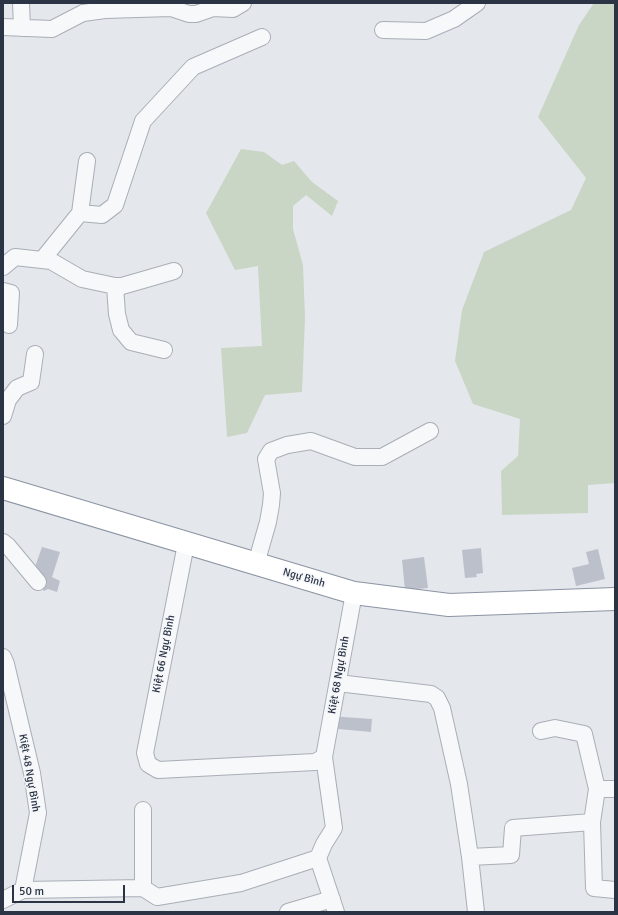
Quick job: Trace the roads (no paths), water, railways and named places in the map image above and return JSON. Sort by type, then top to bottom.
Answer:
[{"type":"highway","name":"Ngự Bình","points":[[3,488],[186,544],[354,593],[449,605],[615,599]]},
{"type":"street","points":[[21,3],[22,28]]},
{"type":"street","points":[[3,27],[52,29],[83,8],[105,10],[171,8],[189,14],[196,14],[213,8],[233,9],[243,3]]},
{"type":"street","points":[[383,30],[426,31],[454,19],[477,3]]},
{"type":"street","points":[[80,213],[102,215],[115,205],[144,121],[193,67],[262,36]]},
{"type":"street","points":[[42,260],[80,213],[87,161]]},
{"type":"street","points":[[3,267],[15,256],[50,260],[82,279],[115,286],[122,286],[174,271]]},
{"type":"street","points":[[115,286],[117,314],[121,330],[131,342],[164,350]]},
{"type":"street","points":[[3,291],[11,293],[9,325]]},
{"type":"street","points":[[3,416],[8,400],[18,388],[31,382],[35,354]]},
{"type":"street","points":[[256,564],[268,522],[272,493],[266,459],[271,451],[287,445],[311,441],[355,457],[382,457],[430,432]]},
{"type":"street","points":[[3,542],[38,582]]},
{"type":"street","name":"Kiệt 66 Ngự Bình","points":[[186,544],[145,753],[148,764],[158,770],[315,762],[324,757]]},
{"type":"street","name":"Kiệt 68 Ngự Bình","points":[[318,858],[324,844],[334,828],[324,757],[354,593]]},
{"type":"street","name":"Kiệt 48 Ngự Bình","points":[[3,657],[6,664],[9,701],[32,773],[38,814],[23,890]]},
{"type":"street","points":[[338,683],[431,694],[437,698],[442,708],[459,784],[470,857],[476,912]]},
{"type":"street","points":[[541,731],[555,728],[584,734],[597,789],[592,822],[594,888],[615,890]]},
{"type":"street","points":[[597,789],[615,790]]},
{"type":"street","points":[[143,810],[143,888]]},
{"type":"street","points":[[470,857],[511,855],[513,828],[592,822]]},
{"type":"street","points":[[3,900],[23,890],[143,888],[157,897],[241,883],[318,858],[334,906],[288,912]]}]
